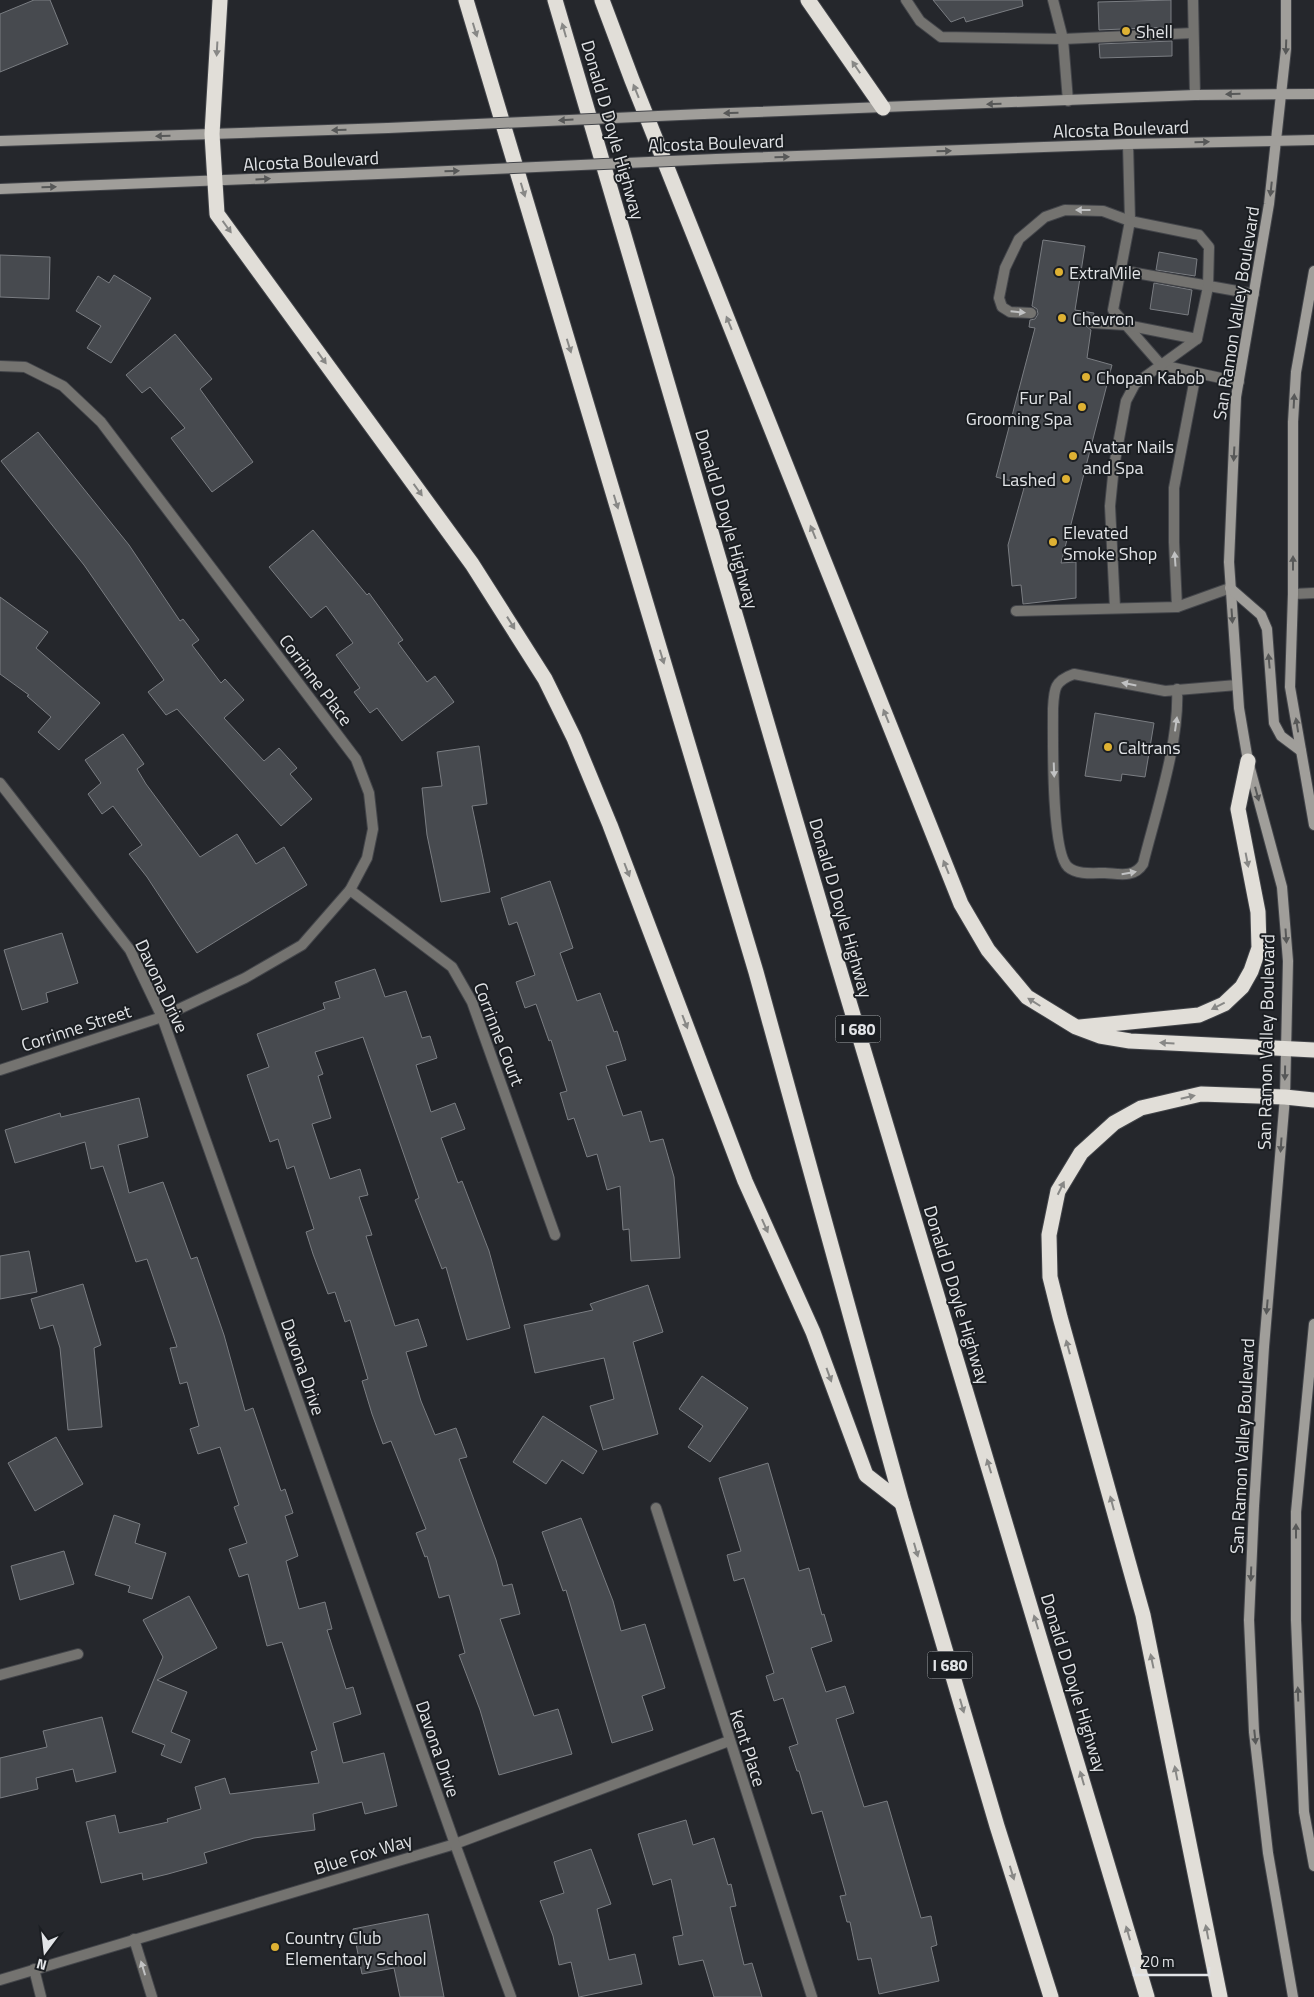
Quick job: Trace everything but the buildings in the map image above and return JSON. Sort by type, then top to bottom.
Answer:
[{"type":"highway","points":[[220,0],[212,134],[217,214],[472,564],[545,679],[574,738],[610,825],[745,1182],[813,1332],[866,1475],[902,1503]]},
{"type":"highway","name":"I 680","points":[[466,0],[756,972],[902,1503],[994,1816],[1051,1997]]},
{"type":"highway","name":"Donald D Doyle Highway","points":[[555,0],[833,948],[1147,1997]]},
{"type":"highway","points":[[602,0],[635,89],[961,904],[988,950],[1027,998],[1076,1027],[1100,1036],[1130,1041],[1314,1050]]},
{"type":"highway","points":[[808,0],[883,108]]},
{"type":"highway","points":[[1076,1027],[1198,1015],[1224,1004],[1242,987],[1251,971],[1259,948],[1258,912],[1238,809],[1248,761]]},
{"type":"highway","points":[[1220,1997],[1143,1615],[1050,1277],[1049,1235],[1058,1191],[1081,1154],[1114,1123],[1141,1108],[1201,1094],[1314,1100]]},
{"type":"main road","name":"San Ramon Valley Boulevard","points":[[1286,0],[1286,49],[1269,204],[1239,382],[1229,552],[1237,685],[1248,761],[1282,887],[1288,962],[1285,1097],[1263,1357],[1254,1506],[1250,1620],[1255,1742],[1268,1854],[1292,1997]]},
{"type":"main road","name":"Alcosta Boulevard","points":[[0,141],[388,128],[1195,95],[1314,94]]},
{"type":"main road","name":"Alcosta Boulevard","points":[[0,189],[214,182],[716,159],[1128,144],[1314,140]]},
{"type":"main road","points":[[1314,271],[1296,372],[1293,422],[1293,594],[1290,687],[1314,825]]},
{"type":"main road","points":[[1230,588],[1261,615],[1267,629],[1274,723],[1281,736],[1301,751]]},
{"type":"main road","points":[[1314,1324],[1296,1512],[1296,1620],[1304,1812],[1314,1866]]},
{"type":"street","points":[[906,0],[920,21],[941,37],[1063,39],[1193,33]]},
{"type":"street","points":[[1053,0],[1063,39],[1068,101]]},
{"type":"street","points":[[1192,0],[1195,95]]},
{"type":"street","points":[[1128,144],[1130,221],[1119,270],[1113,310],[1161,365],[1239,382]]},
{"type":"street","points":[[1032,313],[1010,312],[1002,307],[999,298],[1005,268],[1019,239],[1045,216],[1065,210],[1103,211],[1130,221],[1199,235],[1209,247],[1208,287],[1198,339],[1134,384],[1126,401],[1110,506],[1115,608]]},
{"type":"street","points":[[1119,270],[1254,294]]},
{"type":"street","points":[[1092,323],[1126,325],[1198,339]]},
{"type":"street","name":"Corrinne Place","points":[[0,366],[25,367],[63,386],[101,422],[356,759],[369,793],[373,829],[367,858],[350,890],[302,945],[245,978],[162,1017]]},
{"type":"street","points":[[1178,608],[1174,542],[1174,488],[1196,373]]},
{"type":"street","points":[[1016,611],[1178,608],[1230,588]]},
{"type":"street","points":[[1293,594],[1314,593]]},
{"type":"street","points":[[1177,689],[1178,710],[1174,739],[1143,864],[1138,871],[1130,874],[1070,870],[1065,865],[1057,840],[1053,709],[1054,691],[1058,683],[1063,678],[1074,674],[1165,691],[1177,689],[1237,685]]},
{"type":"street","name":"Davona Drive","points":[[0,783],[130,950],[162,1017],[454,1844],[511,1997]]},
{"type":"street","name":"Corrinne Court","points":[[350,890],[452,967],[472,1002],[556,1235]]},
{"type":"street","name":"Corrinne Street","points":[[0,1070],[162,1017]]},
{"type":"street","name":"Kent Place","points":[[656,1508],[812,1997]]},
{"type":"street","points":[[0,1675],[78,1654]]},
{"type":"street","name":"Blue Fox Way","points":[[0,1980],[454,1844],[729,1741]]},
{"type":"street","points":[[134,1939],[152,1997]]},
{"type":"street","points":[[34,1969],[41,1997]]},
{"type":"place","name":"Shell","points":[[1126,31]]},
{"type":"place","name":"ExtraMile","points":[[1059,272]]},
{"type":"place","name":"Chevron","points":[[1062,318]]},
{"type":"place","name":"Chopan Kabob","points":[[1086,377]]},
{"type":"place","name":"Fur Pal Grooming Spa","points":[[1082,407]]},
{"type":"place","name":"Avatar Nails and Spa","points":[[1073,456]]},
{"type":"place","name":"Lashed","points":[[1066,479]]},
{"type":"place","name":"Elevated Smoke Shop","points":[[1053,542]]},
{"type":"place","name":"Caltrans","points":[[1108,747]]},
{"type":"place","name":"Country Club Elementary School","points":[[275,1947]]}]
